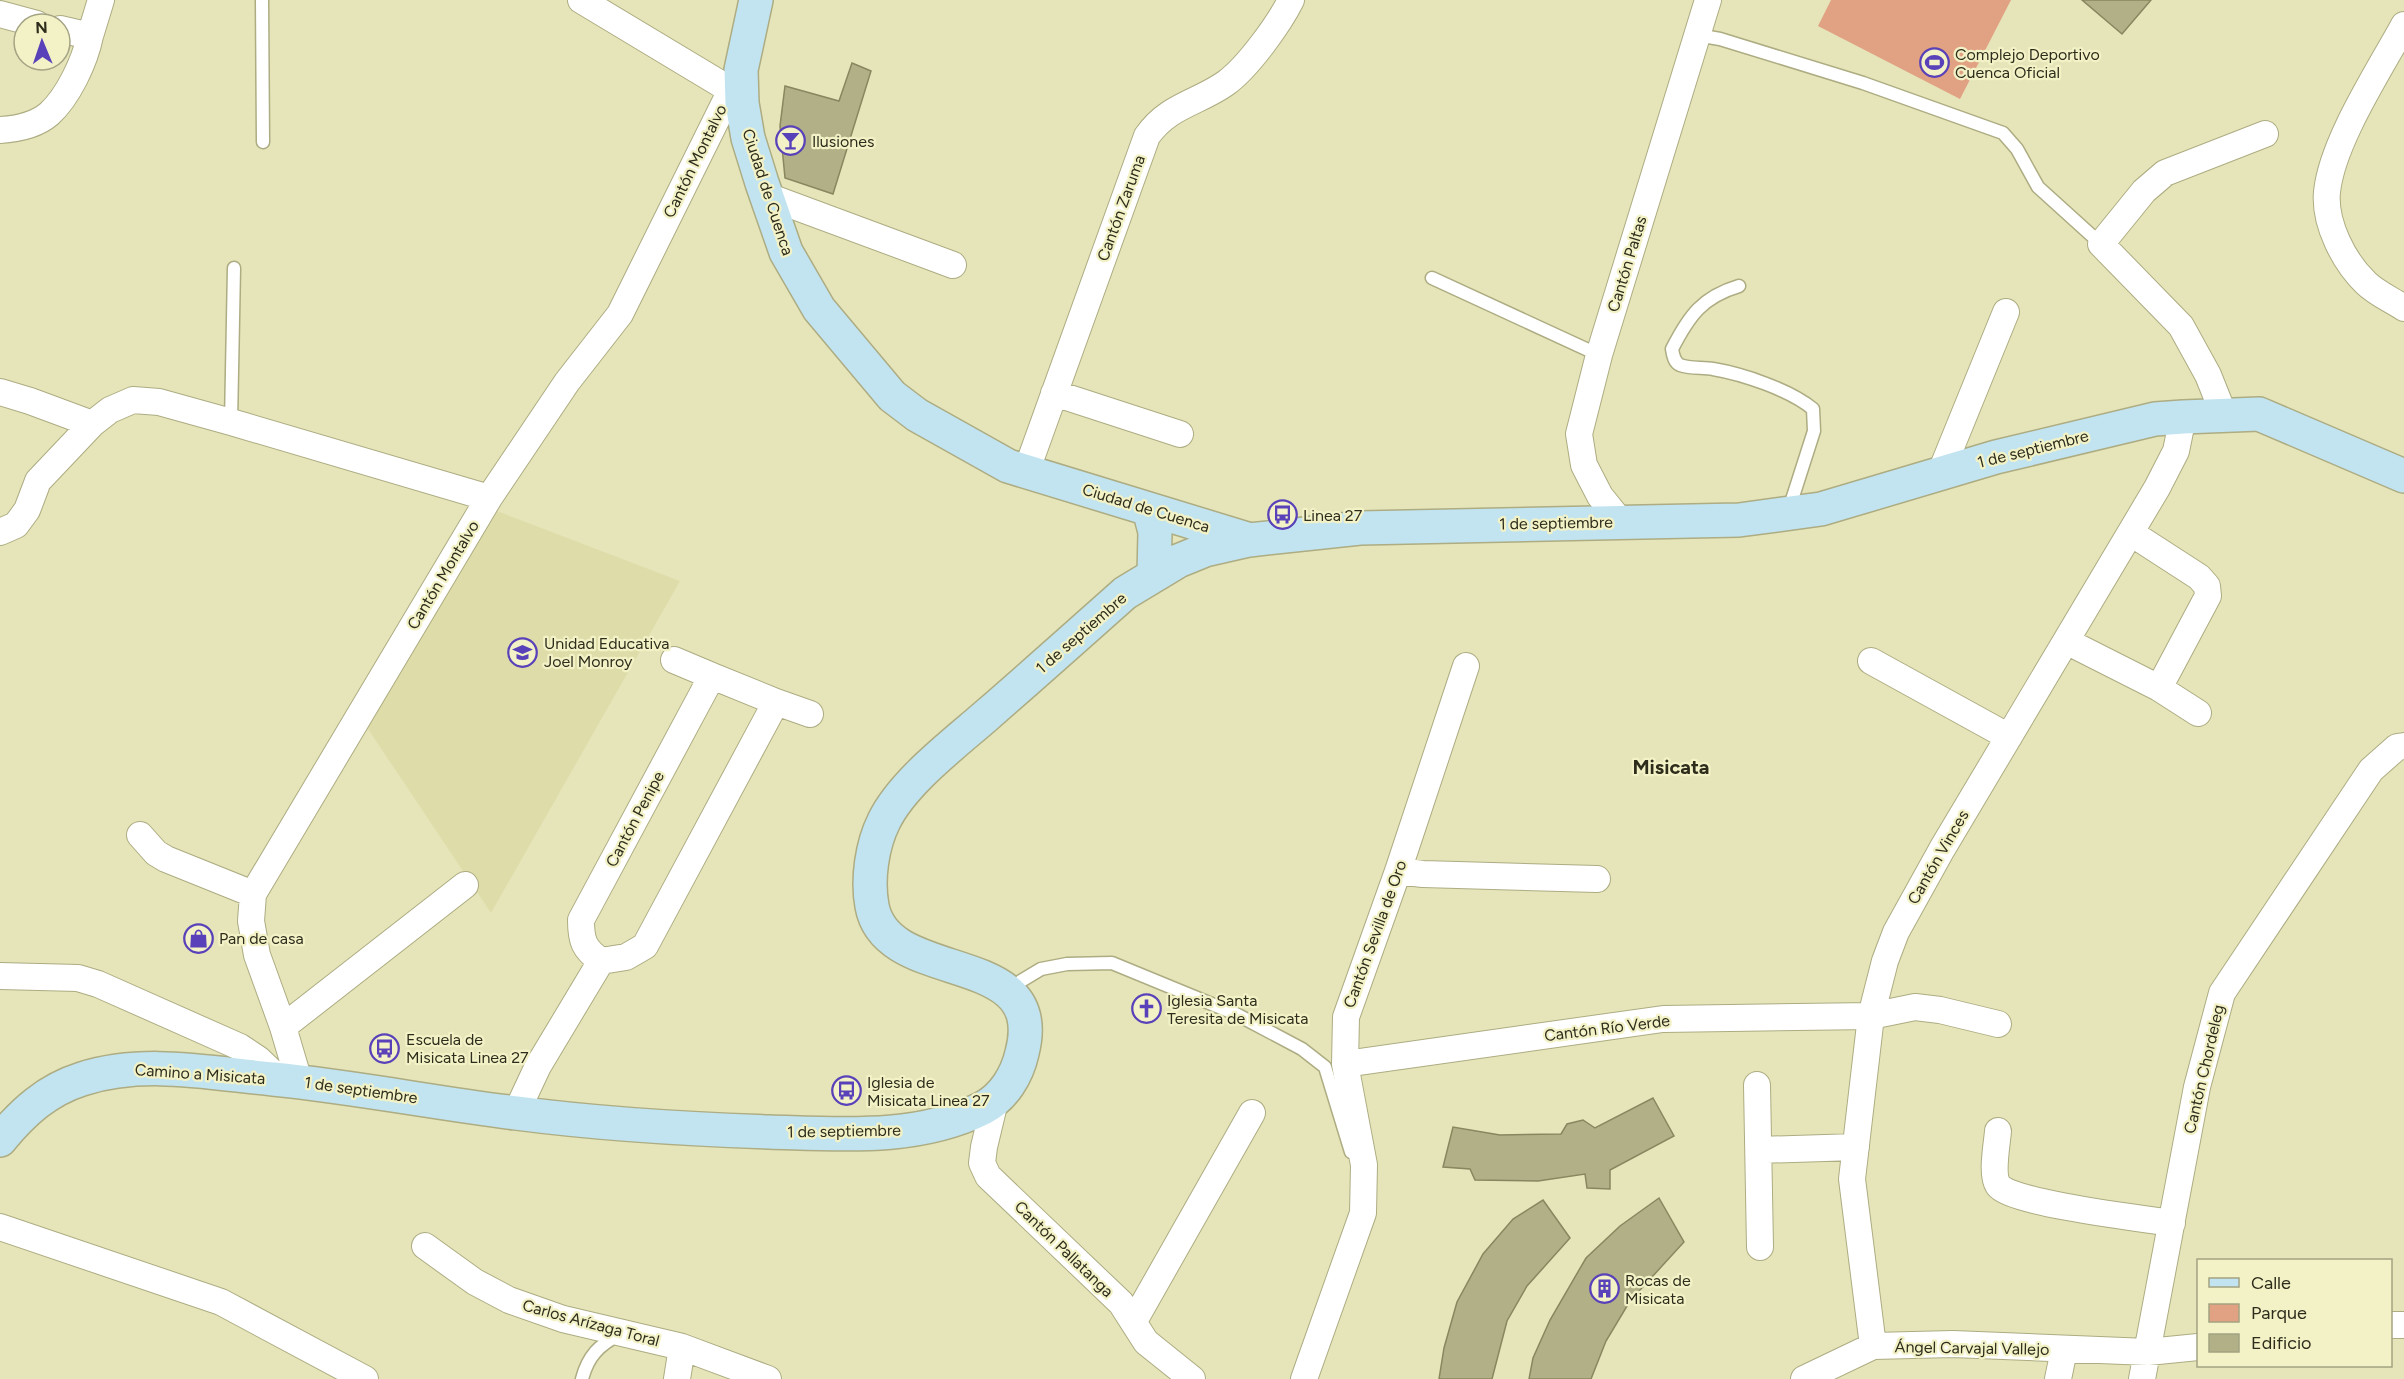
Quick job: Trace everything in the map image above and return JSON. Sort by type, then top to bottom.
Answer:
[{"type":"street","points":[[0,130],[27,126],[49,114],[71,85],[85,53],[101,0]]},
{"type":"street","name":"Cantón Montalvo","points":[[290,1080],[283,1027],[257,955],[251,921],[253,894],[489,498],[567,382],[620,314],[735,79],[581,0]]},
{"type":"street","name":"Ciudad de Cuenca","points":[[756,0],[735,79],[748,138],[766,196],[786,252],[819,309],[892,396],[917,415],[1008,466],[1249,540]]},
{"type":"street","name":"Cantón Zaruma","points":[[1026,472],[1147,136],[1156,122],[1170,111],[1227,82],[1257,51],[1291,0]]},
{"type":"street","name":"Cantón Paltas","points":[[1621,522],[1600,496],[1584,465],[1579,434],[1599,355],[1708,0]]},
{"type":"street","points":[[2404,25],[2340,143],[2327,192],[2330,222],[2350,265],[2366,284],[2404,309]]},
{"type":"street","points":[[72,32],[90,36]]},
{"type":"street","points":[[2224,415],[2208,375],[2181,326],[2101,244],[2144,191],[2165,173],[2265,134]]},
{"type":"street","points":[[766,196],[954,265]]},
{"type":"street","points":[[1940,474],[2006,312]]},
{"type":"street","points":[[0,392],[92,424]]},
{"type":"street","points":[[1054,393],[1180,434]]},
{"type":"street","points":[[0,532],[16,525],[27,510],[38,481],[92,424],[110,410],[133,400],[159,402],[489,498]]},
{"type":"street","name":"1 de septiembre","points":[[1012,992],[988,980],[897,945],[878,927],[872,904],[874,845],[884,821],[899,796],[1125,593],[1154,574],[1205,550],[1249,540],[1360,528],[1739,519],[1821,509],[1996,457],[2155,419],[2183,417],[2259,414],[2404,476]]},
{"type":"street","name":"Cantón Vinces","points":[[1873,1346],[1852,1179],[1871,1016],[1886,961],[1896,932],[2009,737],[2131,534],[2176,452],[2183,417]]},
{"type":"street","points":[[1149,509],[1155,532],[1154,574]]},
{"type":"street","points":[[2131,534],[2199,577],[2207,586],[2208,596],[2159,688]]},
{"type":"street","points":[[2066,641],[2159,688],[2198,712]]},
{"type":"street","points":[[674,660],[810,714]]},
{"type":"street","points":[[1871,661],[2009,737]]},
{"type":"street","name":"Cantón Sevilla de Oro","points":[[1304,1379],[1363,1213],[1364,1165],[1345,1064],[1346,1017],[1398,871],[1466,666]]},
{"type":"street","name":"Cantón Penipe","points":[[601,961],[588,952],[581,937],[580,921],[711,676]]},
{"type":"street","points":[[516,1113],[538,1066],[601,961],[626,957],[645,946],[776,702]]},
{"type":"street","name":"Cantón Chordeleg","points":[[2142,1379],[2197,1087],[2222,993],[2371,770],[2397,747],[2404,746]]},
{"type":"street","points":[[140,835],[152,849],[166,859],[253,894]]},
{"type":"street","points":[[1398,871],[1423,874],[1597,879]]},
{"type":"street","points":[[283,1027],[465,885]]},
{"type":"street","points":[[0,976],[78,978],[98,984],[240,1047],[290,1080]]},
{"type":"street","points":[[996,1101],[1019,1066],[1026,1038],[1024,1013],[1012,992]]},
{"type":"street","name":"Cantón Río Verde","points":[[1345,1064],[1663,1019],[1871,1016],[1915,1007],[1940,1010],[1998,1024]]},
{"type":"street","name":"Camino a Misicata","points":[[0,1140],[24,1112],[62,1085],[109,1072],[157,1069],[290,1080]]},
{"type":"street","name":"1 de septiembre","points":[[290,1080],[516,1113],[663,1128],[885,1133],[940,1125],[996,1101]]},
{"type":"street","points":[[1757,1085],[1760,1247]]},
{"type":"street","name":"Cantón Pallatanga","points":[[996,1101],[982,1163],[988,1176],[1121,1303],[1146,1342],[1192,1379]]},
{"type":"street","points":[[1134,1321],[1252,1113]]},
{"type":"street","points":[[1998,1131],[1995,1174],[1998,1186],[2007,1193],[2030,1200],[2172,1223]]},
{"type":"street","points":[[1759,1150],[1856,1147]]},
{"type":"street","points":[[0,1227],[221,1302],[365,1379]]},
{"type":"street","name":"Carlos Arízaga Toral","points":[[425,1246],[475,1282],[509,1300],[563,1319],[682,1347],[768,1379]]},
{"type":"street","name":"Ángel Carvajal Vallejo","points":[[1804,1379],[1873,1346],[1953,1344],[2148,1352],[2197,1347]]},
{"type":"street","points":[[677,1379],[682,1347]]},
{"type":"street","points":[[2058,1379],[2064,1350]]},
{"type":"lane","points":[[262,0],[263,142]]},
{"type":"lane","points":[[1697,35],[1720,39],[1863,83],[2003,133],[2017,148],[2038,187],[2101,244]]},
{"type":"lane","points":[[231,422],[234,268]]},
{"type":"lane","points":[[1432,278],[1599,355]]},
{"type":"lane","points":[[1739,286],[1716,294],[1699,306],[1671,349],[1674,359],[1680,365],[1715,369],[1745,378],[1800,398],[1814,409],[1814,431],[1788,513]]},
{"type":"lane","points":[[1012,992],[1021,981],[1041,969],[1067,964],[1112,963],[1236,1014],[1308,1052],[1325,1067],[1349,1149],[1355,1160],[1364,1165]]},
{"type":"lane","points":[[582,1379],[586,1365],[596,1349],[621,1334]]},
{"type":"shaded area","name":"Unidad Educativa Joel Monroy","points":[[492,509],[680,581],[491,913],[364,723]]},
{"type":"green space","name":"Complejo Deportivo Cuenca Oficial","points":[[1831,0],[2011,0],[1960,99],[1818,26]]},
{"type":"building","points":[[2082,0],[2151,0],[2122,34]]},
{"type":"building","points":[[852,63],[871,71],[833,194],[785,178],[780,126],[785,86],[839,101]]},
{"type":"building","points":[[1653,1098],[1674,1136],[1610,1170],[1610,1189],[1587,1188],[1585,1174],[1538,1181],[1475,1180],[1470,1169],[1443,1167],[1453,1127],[1500,1135],[1561,1134],[1567,1124],[1583,1120],[1595,1128]]},
{"type":"building","name":"Rocas de Misicata","points":[[1659,1198],[1684,1242],[1630,1301],[1606,1341],[1591,1379],[1529,1379],[1533,1358],[1550,1320],[1586,1258],[1620,1226]]},
{"type":"building","points":[[1543,1200],[1570,1238],[1527,1286],[1507,1321],[1492,1379],[1439,1379],[1444,1348],[1457,1302],[1483,1254],[1513,1219]]},
{"type":"place","name":"Complejo Deportivo Cuenca Oficial","points":[[1934,63]]},
{"type":"place","name":"Ilusiones","points":[[791,141]]},
{"type":"place","name":"Linea 27","points":[[1282,515]]},
{"type":"place","name":"Unidad Educativa Joel Monroy","points":[[523,652]]},
{"type":"place","name":"Pan de casa","points":[[198,938]]},
{"type":"place","name":"Iglesia Santa Teresita de Misicata","points":[[1146,1009]]},
{"type":"place","name":"Escuela de Misicata Linea 27","points":[[385,1048]]},
{"type":"place","name":"Iglesia de Misicata Linea 27","points":[[846,1091]]},
{"type":"place","name":"Rocas de Misicata","points":[[1604,1289]]},
{"type":"district","name":"Misicata","points":[[1671,767]]}]
